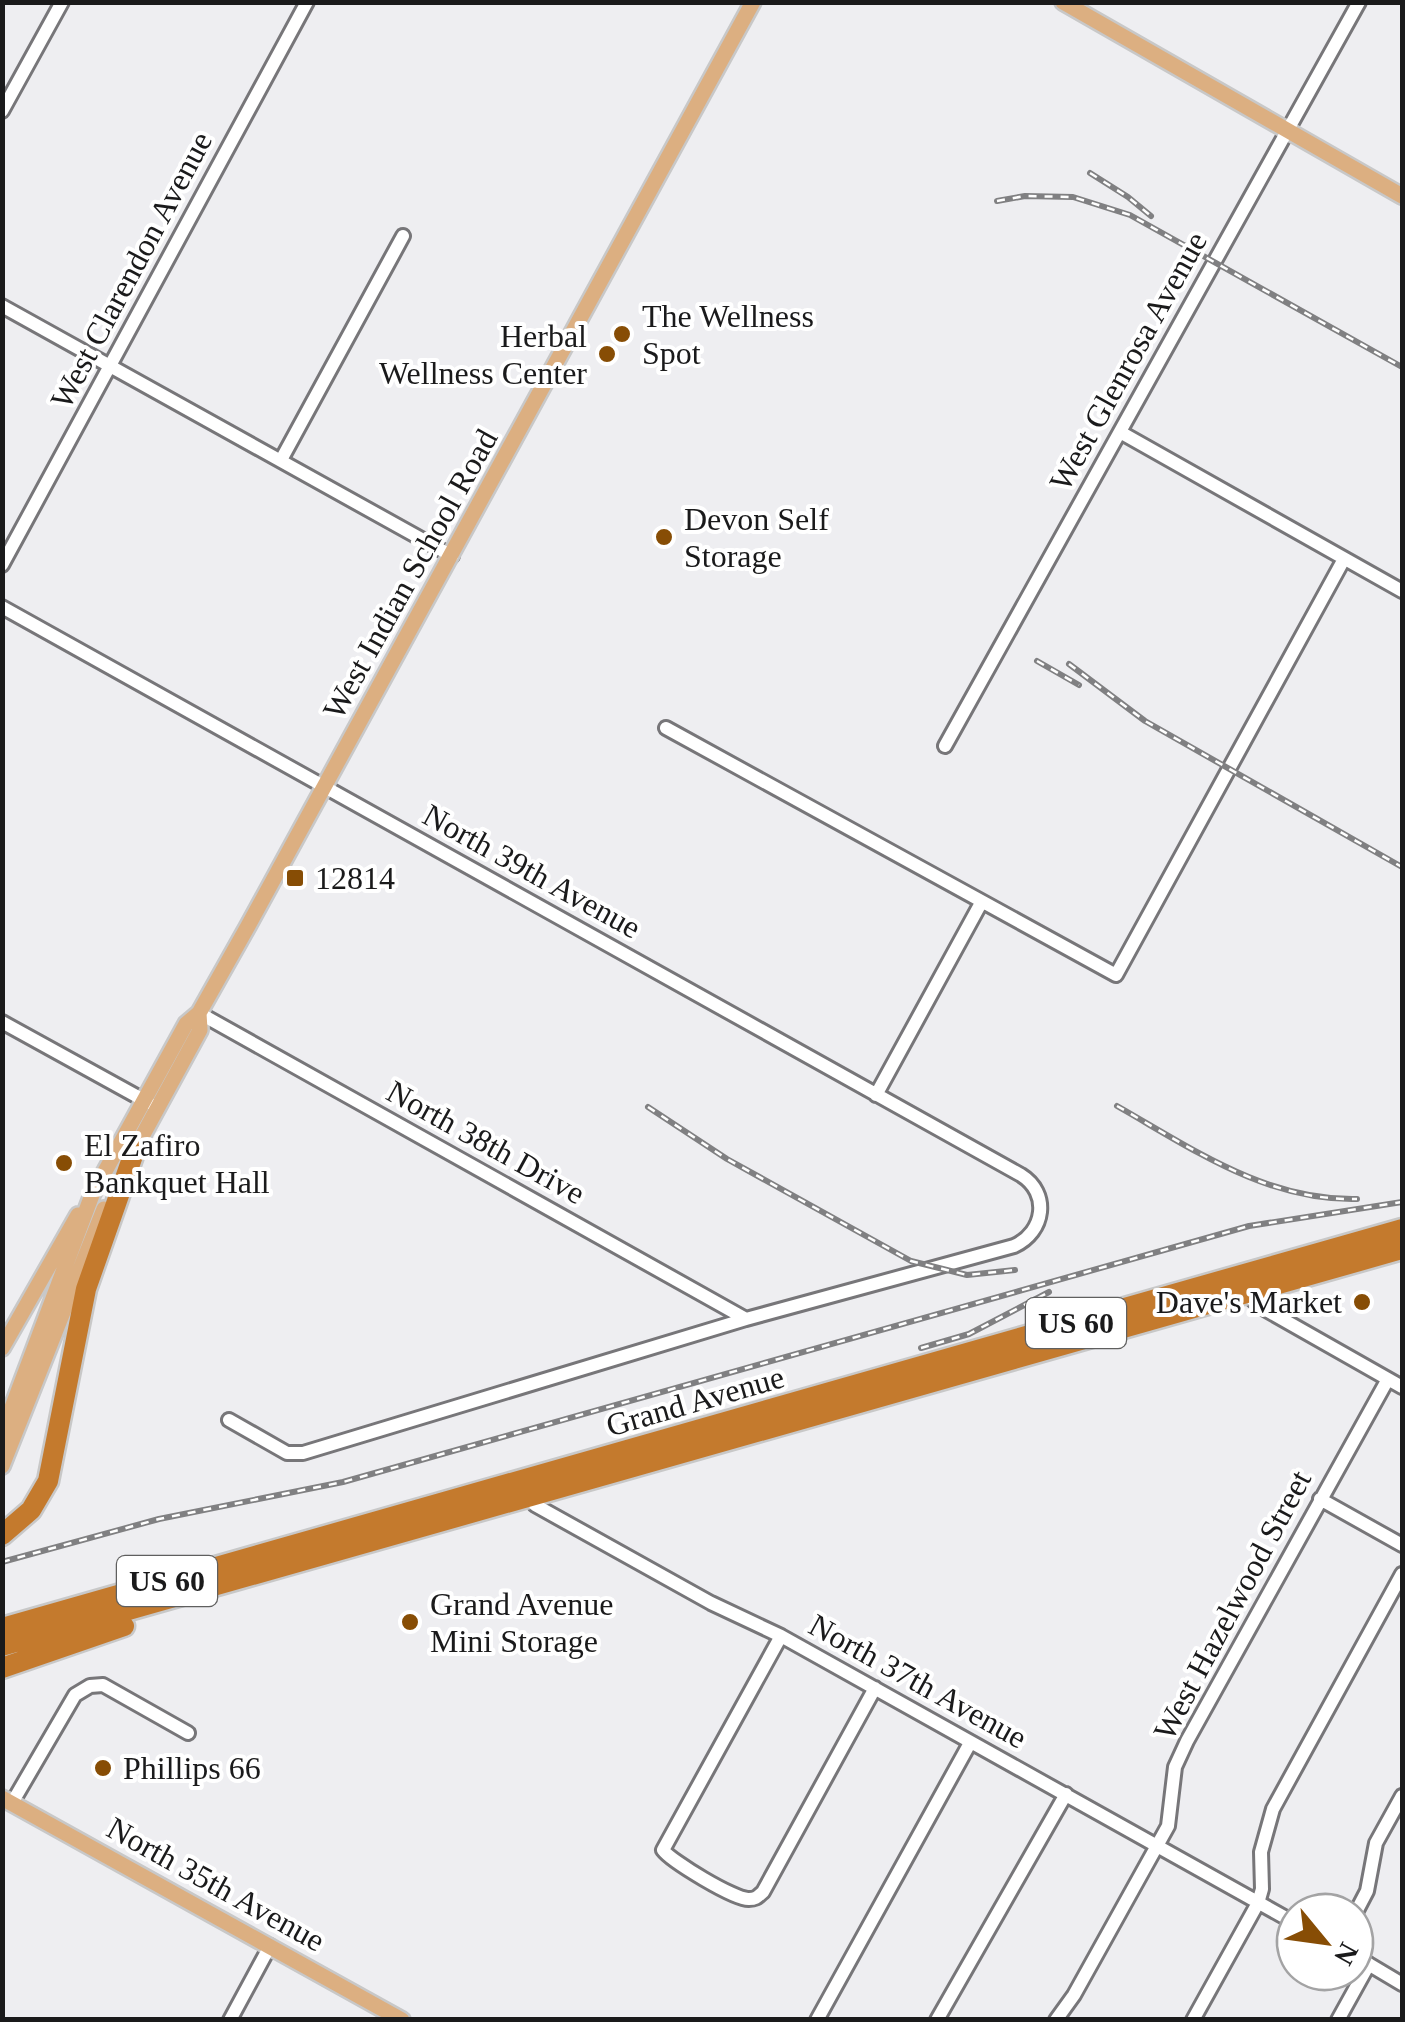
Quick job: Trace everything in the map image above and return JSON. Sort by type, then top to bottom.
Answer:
[{"type":"highway","points":[[2,1534],[31,1510],[48,1481],[86,1289],[136,1147]]},
{"type":"highway","name":"Grand Avenue","points":[[2,1646],[31,1629],[271,1552],[527,1489],[879,1389],[1242,1285],[1402,1229]]},
{"type":"highway","name":"Grand Avenue","points":[[1242,1285],[1402,1249]]},
{"type":"highway","name":"Grand Avenue","points":[[2,1628],[31,1629],[207,1590],[527,1489]]},
{"type":"highway","points":[[264,1574],[271,1552]]},
{"type":"highway","points":[[2,1668],[162,1612],[207,1590]]},
{"type":"main road","name":"West Indian School Road","points":[[2,1466],[104,1210],[136,1147],[150,1104],[186,1024],[199,1013],[753,2]]},
{"type":"main road","points":[[1063,2],[1402,196]]},
{"type":"main road","name":"West Indian School Road","points":[[2,1434],[92,1195],[150,1104]]},
{"type":"main road","points":[[2,1348],[92,1195]]},
{"type":"main road","name":"North 35th Avenue","points":[[7,1801],[402,2020]]},
{"type":"street","points":[[2,111],[62,2]]},
{"type":"street","name":"West Clarendon Avenue","points":[[2,565],[308,2]]},
{"type":"street","name":"West Glenrosa Avenue","points":[[946,746],[1359,2]]},
{"type":"street","points":[[281,460],[402,236]]},
{"type":"street","points":[[2,306],[452,556]]},
{"type":"street","points":[[1120,432],[1402,591]]},
{"type":"street","points":[[666,728],[1116,976],[1344,559]]},
{"type":"street","name":"North 39th Avenue","points":[[2,606],[876,1094],[1034,1185],[1040,1198],[1037,1225],[1022,1242],[746,1319]]},
{"type":"street","points":[[876,1094],[981,903]]},
{"type":"street","name":"North 38th Drive","points":[[199,1013],[746,1319]]},
{"type":"street","points":[[2,1022],[150,1104]]},
{"type":"street","points":[[1242,1285],[1262,1307],[1402,1387]]},
{"type":"street","points":[[229,1420],[287,1452],[304,1453],[746,1319]]},
{"type":"street","name":"West Hazelwood Street","points":[[1056,2020],[1074,1995],[1157,1846],[1170,1817],[1171,1790],[1180,1754],[1388,1379]]},
{"type":"street","name":"North 37th Avenue","points":[[527,1489],[535,1505],[696,1595],[781,1636],[1275,1912]]},
{"type":"street","points":[[1320,1499],[1402,1544]]},
{"type":"street","points":[[1193,2020],[1258,1903],[1262,1889],[1261,1852],[1273,1809],[1402,1574]]},
{"type":"street","points":[[781,1636],[663,1850],[670,1858],[743,1899],[754,1899],[763,1892],[875,1688]]},
{"type":"street","points":[[7,1801],[75,1696],[90,1686],[104,1685],[188,1733]]},
{"type":"street","points":[[816,2020],[970,1743]]},
{"type":"street","points":[[937,2020],[1066,1794]]},
{"type":"street","points":[[1366,1892],[1376,1842],[1402,1796]]},
{"type":"street","points":[[230,2020],[270,1946]]},
{"type":"street","points":[[1375,1968],[1402,1984]]},
{"type":"street","points":[[1338,2020],[1354,1992]]},
{"type":"railway","points":[[1090,173],[1151,216]]},
{"type":"railway","points":[[997,201],[1025,196],[1073,197],[1130,215],[1402,367]]},
{"type":"railway","points":[[1037,661],[1079,685]]},
{"type":"railway","points":[[1069,664],[1145,721],[1402,867]]},
{"type":"railway","points":[[1117,1106],[1202,1155],[1261,1182],[1324,1197],[1357,1199]]},
{"type":"railway","points":[[648,1107],[727,1159],[911,1261],[967,1275],[1015,1270]]},
{"type":"railway","points":[[2,1562],[159,1519],[343,1482],[1249,1226],[1402,1202]]},
{"type":"railway","points":[[921,1348],[969,1334],[1049,1292]]},
{"type":"place","name":"The Wellness Spot","points":[[622,334]]},
{"type":"place","name":"Herbal Wellness Center","points":[[607,354]]},
{"type":"place","name":"Devon Self Storage","points":[[664,537]]},
{"type":"place","name":"12814","points":[[295,878]]},
{"type":"place","name":"El Zafiro Bankquet Hall","points":[[64,1163]]},
{"type":"place","name":"Dave's Market","points":[[1362,1302]]},
{"type":"place","name":"Grand Avenue Mini Storage","points":[[410,1622]]},
{"type":"place","name":"Phillips 66","points":[[103,1768]]}]
